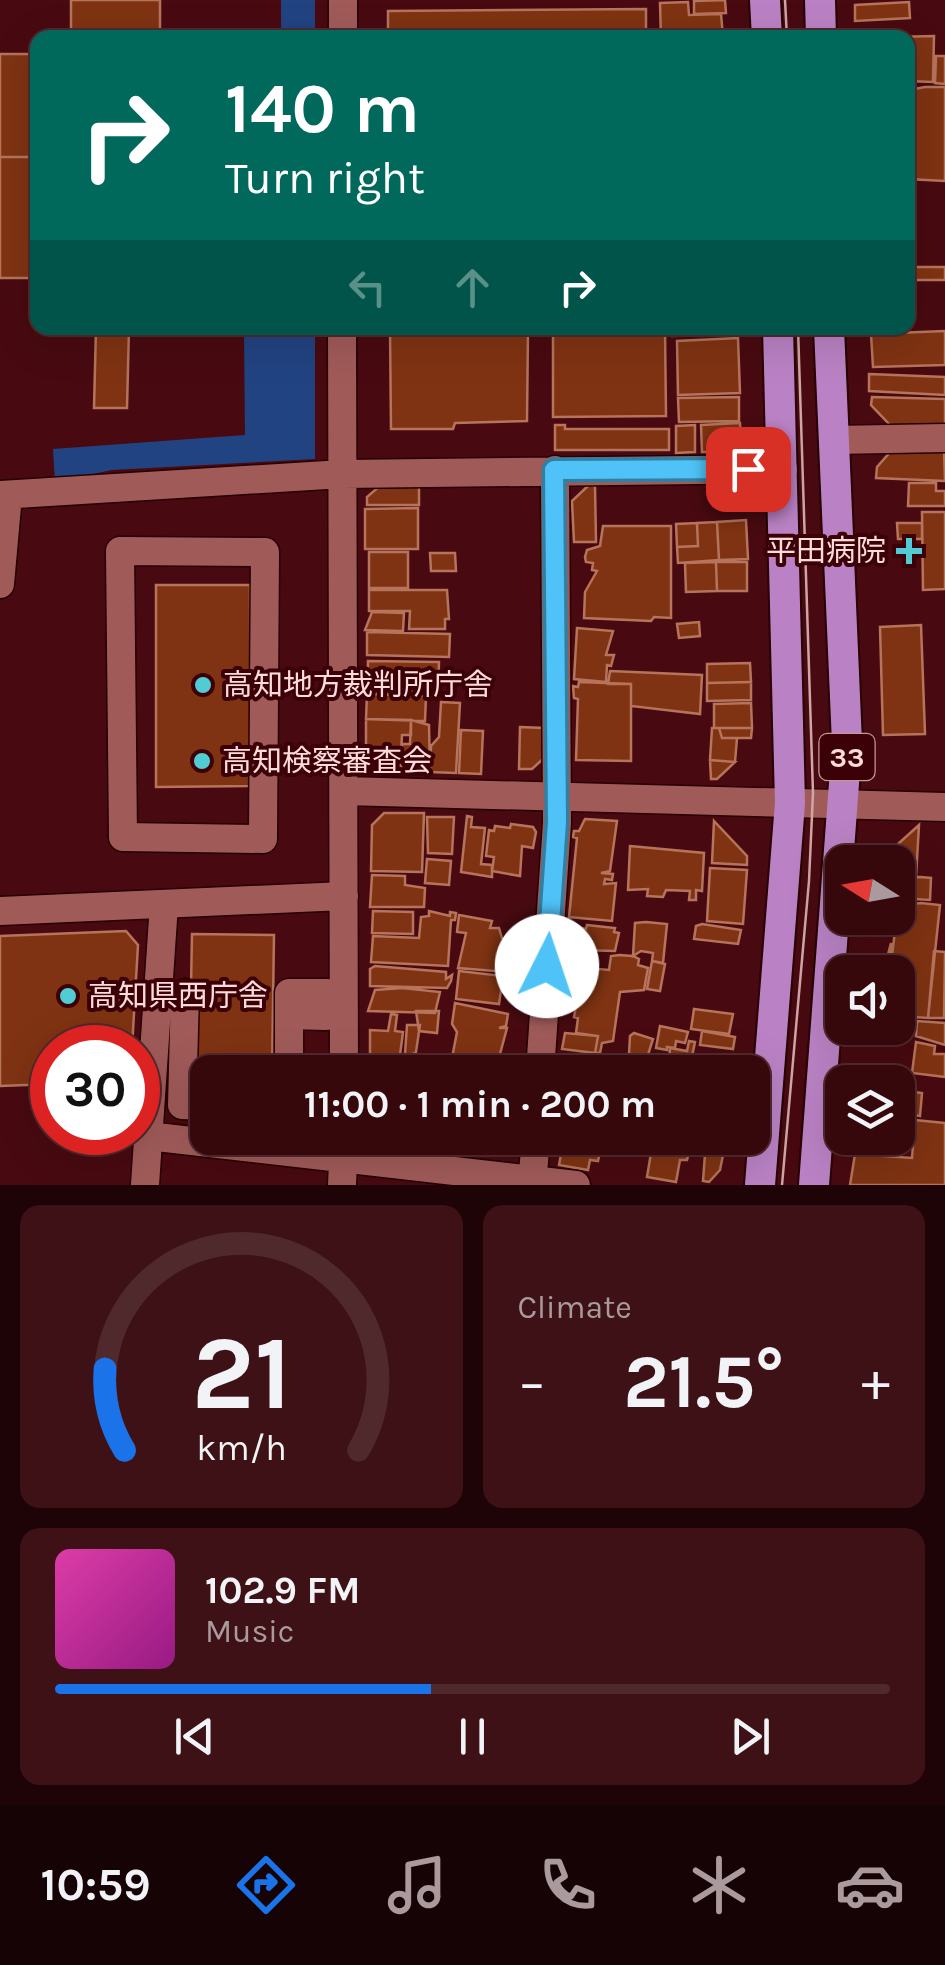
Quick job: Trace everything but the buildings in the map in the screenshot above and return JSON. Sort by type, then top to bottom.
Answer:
[{"type":"highway","points":[[765,0],[766,30]]},
{"type":"highway","points":[[820,0],[821,30]]},
{"type":"highway","name":"33","points":[[760,1185],[790,804],[778,335]]},
{"type":"highway","name":"33","points":[[814,1185],[845,805],[847,724],[829,335]]},
{"type":"street","points":[[343,30],[344,0]]},
{"type":"street","points":[[341,335],[329,476],[344,791],[344,1055]]},
{"type":"street","points":[[832,440],[945,438]]},
{"type":"street","points":[[0,584],[4,495],[329,476],[783,469]]},
{"type":"street","points":[[541,1055],[557,795],[554,470]]},
{"type":"street","points":[[120,552],[265,552],[264,658],[264,839],[123,837],[120,552]]},
{"type":"street","points":[[344,791],[945,807]]},
{"type":"street","points":[[0,911],[344,896]]},
{"type":"street","points":[[156,1025],[164,904]]},
{"type":"street","points":[[185,993],[182,1105],[190,1105]]},
{"type":"street","points":[[289,1055],[289,993],[327,1004]]},
{"type":"street","points":[[160,1137],[190,1139]]},
{"type":"street","points":[[145,1185],[147,1155]]},
{"type":"street","points":[[315,1155],[532,1183],[576,1185]]},
{"type":"street","points":[[532,1183],[534,1155]]},
{"type":"water","points":[[281,0],[315,0],[315,30],[281,30]]},
{"type":"water","points":[[244,335],[315,335],[315,459],[112,470],[55,482],[53,449],[245,435]]},
{"type":"tram line","points":[[785,0],[787,30]]},
{"type":"tram line","points":[[782,1185],[813,793],[798,335]]},
{"type":"place","name":"平田病院","points":[[909,551]]},
{"type":"place","name":"高知地方裁判所庁舎","points":[[203,685]]},
{"type":"place","name":"高知検察審査会","points":[[202,761]]},
{"type":"place","name":"高知県西庁舎","points":[[68,996]]},
{"type":"route","points":[[547,966],[558,768],[554,470],[748,469]]}]
